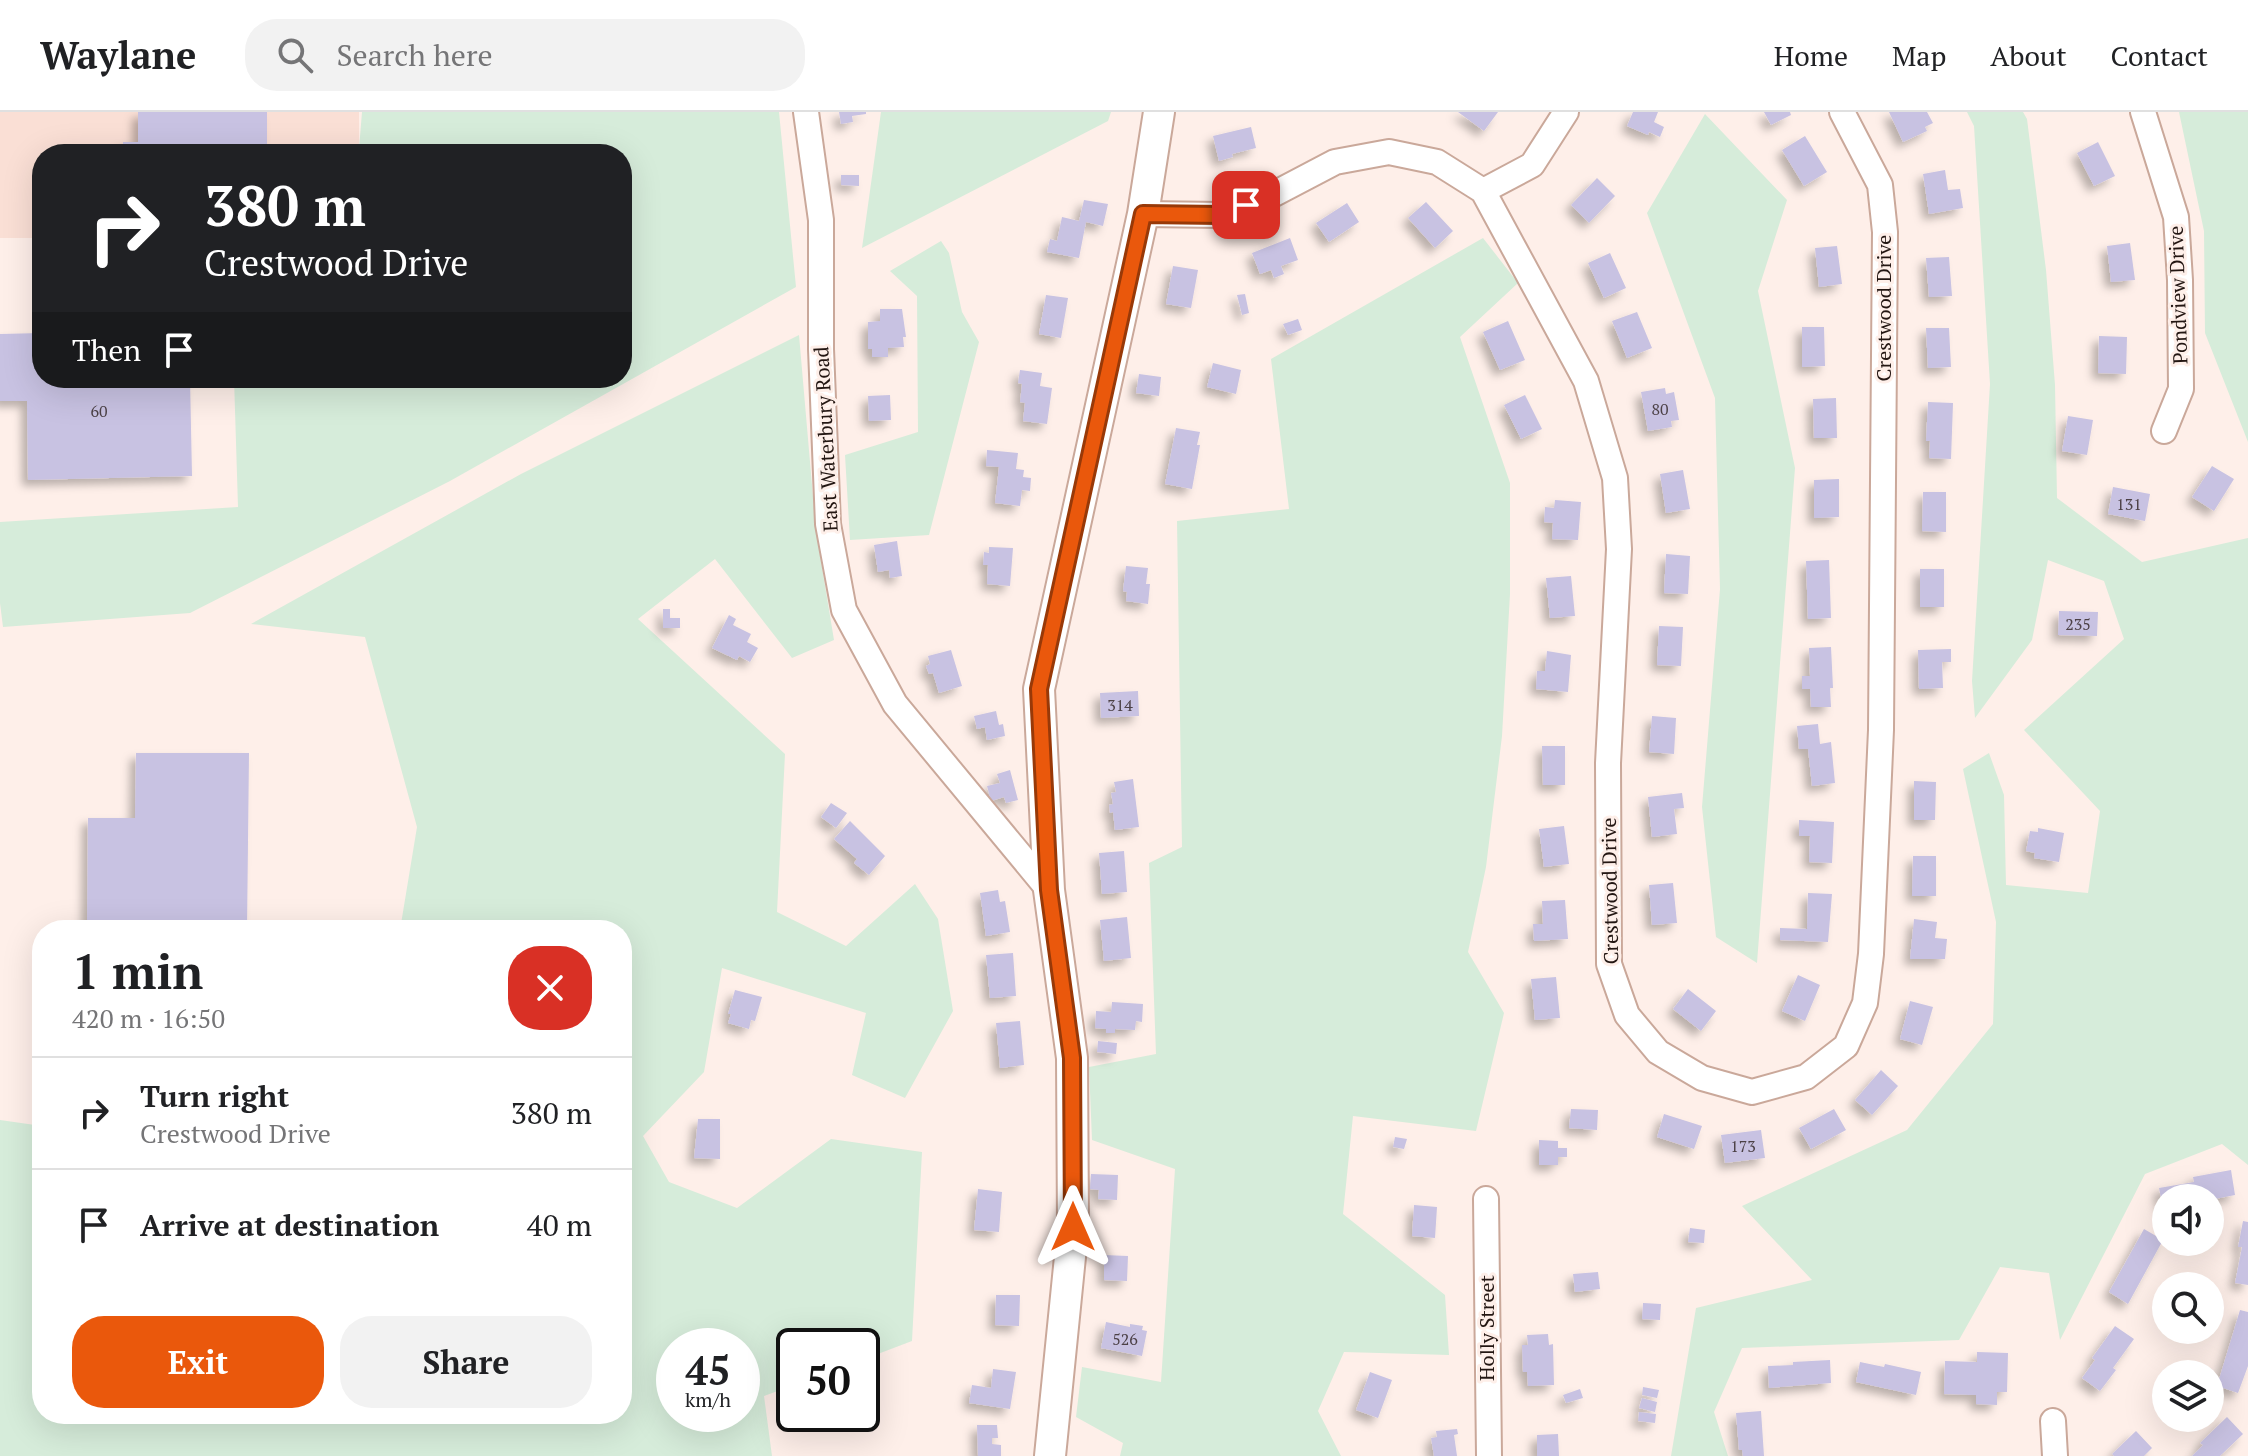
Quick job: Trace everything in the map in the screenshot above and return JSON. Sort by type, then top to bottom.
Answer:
[{"type":"main road","points":[[1050,1456],[1073,1227],[1072,1058],[1049,890],[1039,689],[1143,214],[1159,112]]},
{"type":"street","name":"East Waterbury Road","points":[[806,112],[821,220],[821,349],[828,524],[844,610],[895,704],[1049,890]]},
{"type":"street","points":[[1483,191],[1532,165],[1566,112]]},
{"type":"street","name":"Crestwood Drive","points":[[1143,214],[1221,215],[1272,195],[1335,162],[1389,152],[1437,162],[1483,191],[1586,381],[1615,478],[1619,549],[1608,763],[1609,964],[1627,1015],[1658,1052],[1702,1078],[1752,1092],[1806,1077],[1846,1046],[1865,1003],[1871,954],[1881,730],[1885,232],[1880,185],[1842,112]]},
{"type":"street","name":"Pondview Drive","points":[[2143,112],[2176,217],[2181,389],[2164,431]]},
{"type":"street","name":"Holly Street","points":[[1486,1199],[1489,1456]]},
{"type":"street","points":[[2053,1421],[2055,1456]]},
{"type":"shaded area","points":[[0,112],[359,112],[359,144],[32,144],[32,238],[0,238]]},
{"type":"green space","points":[[362,112],[779,112],[796,287],[632,379],[632,144],[359,144]]},
{"type":"green space","points":[[881,112],[1111,112],[1108,121],[862,248]]},
{"type":"green space","points":[[1967,112],[2023,112],[2027,119],[2046,270],[2055,385],[2057,498],[2142,562],[2248,538],[2248,1165],[2222,1144],[2145,1174],[2060,1340],[2049,1273],[2000,1267],[1959,1340],[1742,1348],[1714,1412],[1728,1456],[1671,1456],[1696,1308],[1812,1280],[1742,1206],[1907,1130],[1993,1024],[1996,922],[1963,769],[1989,753],[2004,795],[2006,885],[2088,893],[2100,811],[2024,730],[2124,639],[2104,581],[2048,560],[2032,640],[1975,718],[1972,681],[1990,384],[1974,126]]},
{"type":"green space","points":[[2179,112],[2248,112],[2248,442],[2205,333],[2204,231]]},
{"type":"green space","points":[[1705,114],[1787,200],[1758,291],[1795,468],[1757,963],[1716,937],[1702,807],[1720,589],[1715,398],[1647,213]]},
{"type":"green space","points":[[1483,238],[1518,283],[1460,337],[1510,483],[1510,594],[1502,736],[1486,867],[1468,952],[1504,1013],[1476,1131],[1353,1116],[1343,1214],[1445,1295],[1449,1355],[1344,1352],[1318,1411],[1341,1456],[1120,1456],[1123,1443],[1076,1417],[1082,1367],[1161,1382],[1175,1169],[1092,1140],[1089,1067],[1156,1054],[1149,863],[1182,847],[1177,521],[1289,509],[1271,359]]},
{"type":"green space","points":[[941,241],[949,253],[962,312],[979,342],[929,535],[850,540],[845,455],[918,432],[917,296],[890,271]]},
{"type":"green space","points":[[799,335],[816,531],[834,640],[792,658],[715,559],[638,619],[785,754],[777,912],[846,946],[915,884],[938,919],[953,1011],[905,1098],[852,1075],[866,1013],[722,968],[704,1072],[643,1136],[669,1182],[737,1208],[831,1139],[922,1152],[912,1341],[880,1353],[880,1328],[776,1328],[776,1392],[764,1396],[772,1456],[0,1456],[0,1120],[32,1125],[32,1424],[632,1424],[632,920],[402,920],[417,827],[365,637],[251,624],[521,474]]},
{"type":"green space","points":[[234,388],[616,388],[450,481],[190,613],[3,627],[0,522],[238,507]]},
{"type":"building","points":[[138,112],[267,112],[267,144],[123,144],[138,142]]},
{"type":"building","points":[[839,112],[866,114],[852,116],[853,122],[841,124]]},
{"type":"building","points":[[1458,112],[1498,112],[1484,131]]},
{"type":"building","points":[[1633,112],[1658,112],[1654,122],[1664,127],[1660,137],[1627,126]]},
{"type":"building","points":[[1764,112],[1790,112],[1791,115],[1771,125]]},
{"type":"building","points":[[1889,112],[1927,112],[1933,123],[1925,127],[1927,131],[1903,142]]},
{"type":"building","points":[[1251,127],[1256,148],[1219,161],[1213,136]]},
{"type":"building","points":[[1805,136],[1827,172],[1804,186],[1782,150]]},
{"type":"building","points":[[2098,142],[2115,176],[2094,186],[2077,153]]},
{"type":"building","points":[[1945,170],[1948,190],[1960,189],[1963,208],[1929,214],[1923,174]]},
{"type":"building","points":[[841,175],[859,175],[859,186],[841,185]]},
{"type":"building","points":[[1597,178],[1615,196],[1589,223],[1571,205]]},
{"type":"building","points":[[1084,200],[1108,204],[1103,226],[1086,222],[1079,258],[1047,252],[1050,239],[1057,241],[1062,217],[1079,221]]},
{"type":"building","points":[[1426,202],[1453,231],[1435,248],[1408,218]]},
{"type":"building","points":[[1347,203],[1359,222],[1329,242],[1316,223]]},
{"type":"building","points":[[1290,238],[1298,260],[1281,266],[1284,274],[1274,278],[1271,270],[1260,274],[1252,253]]},
{"type":"building","points":[[2130,243],[2135,280],[2111,282],[2107,246]]},
{"type":"building","points":[[1837,246],[1842,284],[1819,287],[1815,248]]},
{"type":"building","points":[[1610,253],[1626,288],[1604,298],[1588,263]]},
{"type":"building","points":[[1949,257],[1952,296],[1929,297],[1926,258]]},
{"type":"building","points":[[1173,266],[1198,270],[1191,308],[1166,304]]},
{"type":"building","points":[[1245,294],[1249,313],[1242,315],[1237,295]]},
{"type":"building","points":[[1046,295],[1068,298],[1061,338],[1039,334]]},
{"type":"building","points":[[880,309],[902,309],[906,337],[903,337],[904,347],[888,348],[888,357],[872,357],[872,349],[868,349],[868,322],[880,321]]},
{"type":"building","points":[[1637,312],[1652,348],[1627,358],[1612,321]]},
{"type":"building","points":[[1298,319],[1302,330],[1288,335],[1283,324]]},
{"type":"building","points":[[1508,321],[1525,360],[1500,370],[1483,332]]},
{"type":"building","points":[[1802,327],[1824,327],[1825,366],[1802,367]]},
{"type":"building","points":[[1926,328],[1949,328],[1951,367],[1928,368]]},
{"type":"building","points":[[32,333],[32,388],[190,388],[192,476],[28,480],[27,401],[0,401],[0,334]]},
{"type":"building","points":[[2099,336],[2127,337],[2126,374],[2098,373]]},
{"type":"building","points":[[1213,363],[1241,370],[1236,394],[1207,387]]},
{"type":"building","points":[[1020,370],[1042,373],[1040,386],[1052,388],[1047,424],[1023,421],[1025,403],[1020,402]]},
{"type":"building","points":[[1139,374],[1161,377],[1159,396],[1136,393]]},
{"type":"building","points":[[1665,388],[1666,394],[1674,392],[1679,420],[1671,421],[1672,427],[1648,431],[1641,392]]},
{"type":"building","points":[[890,395],[891,420],[869,421],[868,396]]},
{"type":"building","points":[[1525,395],[1542,429],[1521,439],[1504,405]]},
{"type":"building","points":[[1836,398],[1837,438],[1814,438],[1813,399]]},
{"type":"building","points":[[1928,402],[1953,403],[1951,459],[1929,458],[1930,441],[1926,441]]},
{"type":"building","points":[[2068,416],[2093,420],[2087,455],[2062,451]]},
{"type":"building","points":[[1176,428],[1200,432],[1192,489],[1165,484]]},
{"type":"building","points":[[987,450],[1018,453],[1016,469],[1024,470],[1023,477],[1031,478],[1030,491],[1022,490],[1020,506],[995,503],[999,467],[986,466]]},
{"type":"building","points":[[2212,466],[2234,479],[2214,511],[2192,497]]},
{"type":"building","points":[[1683,470],[1690,509],[1666,513],[1660,474]]},
{"type":"building","points":[[1839,479],[1839,517],[1814,518],[1814,480]]},
{"type":"building","points":[[2113,487],[2150,494],[2145,521],[2108,514]]},
{"type":"building","points":[[1923,492],[1946,492],[1946,532],[1922,531]]},
{"type":"building","points":[[1555,500],[1581,502],[1578,540],[1552,539],[1553,523],[1544,522],[1545,507],[1554,508]]},
{"type":"building","points":[[897,541],[902,576],[890,578],[889,570],[878,572],[874,545]]},
{"type":"building","points":[[989,547],[1013,548],[1010,586],[987,584],[988,565],[983,565],[984,552],[989,553]]},
{"type":"building","points":[[1666,554],[1690,556],[1688,594],[1664,593]]},
{"type":"building","points":[[1829,560],[1831,618],[1808,619],[1806,561]]},
{"type":"building","points":[[1126,566],[1148,568],[1148,604],[1126,601],[1127,592],[1123,591]]},
{"type":"building","points":[[1920,569],[1944,569],[1944,607],[1920,607]]},
{"type":"building","points":[[1571,576],[1575,616],[1550,618],[1546,578]]},
{"type":"building","points":[[663,609],[670,609],[670,618],[680,618],[680,628],[663,628]]},
{"type":"building","points":[[2059,611],[2098,612],[2097,636],[2058,635]]},
{"type":"building","points":[[729,615],[736,619],[733,625],[751,634],[747,642],[758,648],[750,662],[739,656],[737,660],[712,648]]},
{"type":"building","points":[[1659,626],[1683,627],[1681,666],[1657,665]]},
{"type":"building","points":[[1831,647],[1831,707],[1811,707],[1810,689],[1802,689],[1802,676],[1810,676],[1809,648]]},
{"type":"building","points":[[1951,649],[1951,662],[1942,662],[1943,688],[1919,689],[1918,650]]},
{"type":"building","points":[[951,650],[962,686],[939,693],[933,673],[929,674],[926,666],[930,664],[928,656]]},
{"type":"building","points":[[1547,651],[1571,655],[1568,692],[1536,689],[1537,671],[1545,671]]},
{"type":"building","points":[[1138,691],[1139,716],[1101,718],[1100,693]]},
{"type":"building","points":[[996,711],[1005,736],[987,740],[985,727],[977,729],[974,716]]},
{"type":"building","points":[[1652,716],[1676,718],[1674,754],[1649,752]]},
{"type":"building","points":[[1818,724],[1820,744],[1831,742],[1835,783],[1812,786],[1808,749],[1799,749],[1797,726]]},
{"type":"building","points":[[1542,746],[1565,746],[1565,785],[1543,785]]},
{"type":"building","points":[[136,753],[249,753],[247,920],[87,920],[88,818],[135,818]]},
{"type":"building","points":[[1010,770],[1018,800],[1006,803],[1004,797],[991,801],[987,786],[1000,783],[997,774]]},
{"type":"building","points":[[1133,779],[1139,827],[1115,830],[1109,805],[1113,804],[1111,793],[1116,792],[1114,782]]},
{"type":"building","points":[[1914,781],[1936,782],[1935,820],[1914,820]]},
{"type":"building","points":[[1682,793],[1684,808],[1674,809],[1677,834],[1652,837],[1648,797]]},
{"type":"building","points":[[831,803],[847,813],[836,828],[821,817]]},
{"type":"building","points":[[1799,820],[1834,822],[1832,863],[1809,862],[1810,836],[1799,836]]},
{"type":"building","points":[[850,821],[885,856],[869,875],[854,863],[857,859],[834,839]]},
{"type":"building","points":[[1564,826],[1569,864],[1544,867],[1539,829]]},
{"type":"building","points":[[2038,828],[2064,833],[2059,862],[2034,858],[2035,853],[2026,851],[2030,831],[2038,832]]},
{"type":"building","points":[[1124,851],[1127,892],[1102,894],[1099,853]]},
{"type":"building","points":[[1913,856],[1936,856],[1936,896],[1912,896]]},
{"type":"building","points":[[1673,883],[1677,923],[1652,925],[1649,885]]},
{"type":"building","points":[[998,890],[1000,902],[1005,901],[1010,932],[986,936],[980,893]]},
{"type":"building","points":[[1808,893],[1832,894],[1828,942],[1780,940],[1780,928],[1807,929]]},
{"type":"building","points":[[1565,900],[1568,939],[1534,941],[1533,924],[1543,924],[1542,901]]},
{"type":"building","points":[[1127,917],[1131,958],[1104,961],[1100,920]]},
{"type":"building","points":[[1914,919],[1937,922],[1935,938],[1947,939],[1945,959],[1910,959]]},
{"type":"building","points":[[1013,953],[1016,996],[990,998],[986,955]]},
{"type":"building","points":[[1798,975],[1820,985],[1805,1021],[1782,1011]]},
{"type":"building","points":[[1556,977],[1560,1018],[1535,1020],[1531,979]]},
{"type":"building","points":[[1688,989],[1716,1011],[1701,1031],[1673,1009]]},
{"type":"building","points":[[735,990],[762,997],[755,1021],[751,1020],[749,1029],[728,1023]]},
{"type":"building","points":[[1910,1001],[1933,1007],[1922,1045],[1900,1039]]},
{"type":"building","points":[[1112,1002],[1143,1004],[1142,1022],[1136,1021],[1135,1030],[1115,1029],[1115,1033],[1106,1033],[1106,1029],[1095,1028],[1096,1011],[1111,1012]]},
{"type":"building","points":[[1020,1021],[1024,1065],[1000,1068],[996,1023]]},
{"type":"building","points":[[1098,1041],[1117,1043],[1116,1054],[1097,1052]]},
{"type":"building","points":[[1881,1070],[1898,1086],[1872,1115],[1855,1100]]},
{"type":"building","points":[[1571,1109],[1598,1110],[1597,1130],[1569,1128]]},
{"type":"building","points":[[1834,1109],[1846,1130],[1811,1149],[1799,1128]]},
{"type":"building","points":[[1664,1114],[1702,1126],[1694,1149],[1657,1137]]},
{"type":"building","points":[[698,1119],[720,1119],[720,1159],[694,1158]]},
{"type":"building","points":[[1761,1130],[1765,1158],[1725,1163],[1721,1135]]},
{"type":"building","points":[[1395,1137],[1407,1139],[1404,1149],[1393,1147]]},
{"type":"building","points":[[1539,1140],[1558,1141],[1558,1148],[1567,1148],[1567,1157],[1558,1157],[1558,1165],[1539,1165]]},
{"type":"building","points":[[2231,1170],[2235,1195],[2224,1197],[2224,1184],[2182,1184],[2194,1182],[2193,1177]]},
{"type":"building","points":[[1091,1174],[1118,1175],[1117,1200],[1098,1199],[1099,1190],[1090,1189]]},
{"type":"building","points":[[978,1189],[1002,1192],[999,1232],[974,1230]]},
{"type":"building","points":[[1414,1205],[1437,1207],[1435,1238],[1412,1236]]},
{"type":"building","points":[[2243,1221],[2248,1222],[2248,1285],[2235,1283]]},
{"type":"building","points":[[1690,1228],[1705,1230],[1704,1243],[1688,1242]]},
{"type":"building","points":[[2144,1229],[2152,1234],[2154,1256],[2128,1304],[2109,1292]]},
{"type":"building","points":[[1104,1255],[1128,1256],[1127,1281],[1104,1280]]},
{"type":"building","points":[[1598,1272],[1600,1289],[1575,1292],[1573,1274]]},
{"type":"building","points":[[996,1295],[1020,1295],[1019,1326],[995,1325]]},
{"type":"building","points":[[1643,1303],[1661,1304],[1660,1320],[1642,1319]]},
{"type":"building","points":[[2240,1310],[2248,1312],[2248,1366],[2238,1393],[2224,1388],[2224,1363]]},
{"type":"building","points":[[1106,1322],[1143,1326],[1142,1330],[1147,1331],[1142,1356],[1101,1348]]},
{"type":"building","points":[[2115,1326],[2134,1339],[2100,1391],[2082,1378]]},
{"type":"building","points":[[1548,1334],[1549,1345],[1553,1344],[1554,1385],[1528,1386],[1527,1372],[1523,1372],[1522,1345],[1528,1345],[1527,1335]]},
{"type":"building","points":[[1977,1352],[2008,1353],[2007,1392],[1997,1392],[1997,1405],[1976,1404],[1976,1395],[1944,1394],[1945,1361],[1977,1362]]},
{"type":"building","points":[[1830,1360],[1831,1383],[1769,1388],[1768,1366]]},
{"type":"building","points":[[1860,1362],[1921,1372],[1916,1395],[1856,1382]]},
{"type":"building","points":[[993,1369],[1016,1372],[1010,1409],[969,1403],[972,1385],[991,1388]]},
{"type":"building","points":[[1370,1372],[1392,1380],[1378,1418],[1356,1410]]},
{"type":"building","points":[[1643,1387],[1659,1390],[1657,1398],[1642,1395]]},
{"type":"building","points":[[1580,1389],[1583,1398],[1566,1403],[1563,1395]]},
{"type":"building","points":[[1642,1398],[1657,1402],[1655,1412],[1639,1408]]},
{"type":"building","points":[[1761,1411],[1764,1456],[1743,1456],[1742,1450],[1739,1450],[1736,1413]]},
{"type":"building","points":[[1639,1412],[1656,1414],[1655,1423],[1638,1421]]},
{"type":"building","points":[[2227,1417],[2243,1434],[2220,1456],[2192,1456],[2211,1432],[2224,1432]]},
{"type":"building","points":[[977,1425],[997,1425],[998,1438],[992,1438],[992,1444],[1001,1445],[1001,1456],[978,1456]]},
{"type":"building","points":[[1457,1429],[1458,1434],[1454,1435],[1457,1456],[1434,1456],[1431,1438],[1437,1437],[1436,1431]]},
{"type":"building","points":[[2136,1431],[2152,1448],[2144,1456],[2114,1456],[2112,1454]]},
{"type":"building","points":[[1558,1434],[1559,1456],[1537,1456],[1537,1435]]},
{"type":"route","points":[[1073,1227],[1072,1058],[1049,890],[1039,689],[1143,214],[1221,215],[1246,205]]}]
